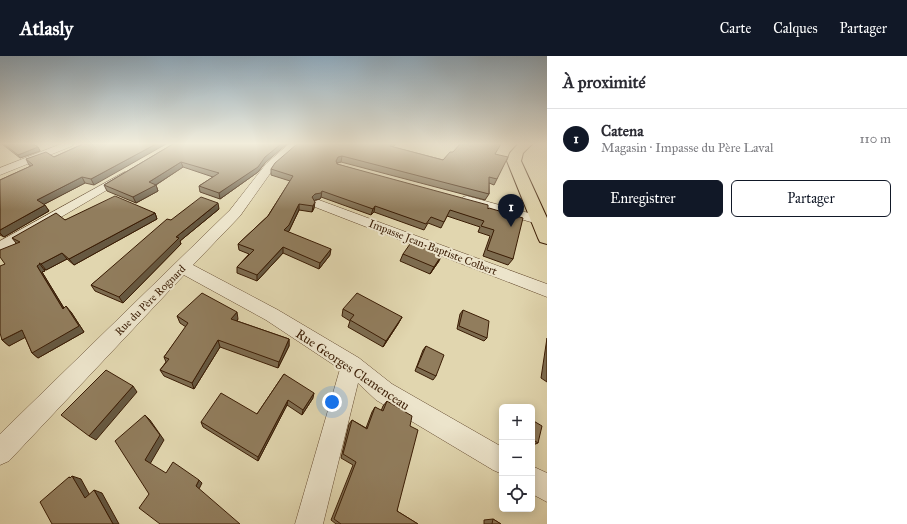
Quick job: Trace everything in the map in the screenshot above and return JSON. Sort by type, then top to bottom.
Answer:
[{"type":"main road","points":[[516,166],[547,238]]},
{"type":"street","points":[[0,172],[15,166]]},
{"type":"street","name":"Rue du Père Rognard","points":[[0,452],[235,214],[270,166]]},
{"type":"street","points":[[0,247],[135,168]]},
{"type":"street","points":[[455,197],[538,220]]},
{"type":"street","name":"Impasse Jean-Baptiste Colbert","points":[[319,204],[547,291]]},
{"type":"street","name":"Rue Georges Clemenceau","points":[[183,267],[272,315],[352,365],[384,392],[499,459]]},
{"type":"street","points":[[309,524],[352,365]]},
{"type":"street","points":[[535,481],[547,488]]},
{"type":"building","points":[[31,166],[115,166],[91,179],[82,177],[37,200],[45,205],[0,230],[0,180]]},
{"type":"building","points":[[136,166],[175,166],[149,182],[156,185],[133,197],[104,185]]},
{"type":"building","points":[[194,166],[259,166],[219,193],[199,186],[219,173]]},
{"type":"building","points":[[273,166],[344,166],[488,205],[488,209],[489,208],[523,218],[513,259],[487,250],[494,230],[481,226],[484,221],[450,210],[444,222],[431,217],[426,224],[375,206],[373,209],[322,191],[321,193],[315,194],[312,197],[315,202],[313,206],[299,204],[289,225],[284,230],[331,249],[320,263],[283,247],[257,275],[237,267],[254,250],[238,244],[268,216],[293,176],[271,169]]},
{"type":"building","points":[[380,166],[504,166],[497,179],[489,177],[489,194]]},
{"type":"building","points":[[115,196],[155,213],[69,259],[62,253],[41,264],[39,263],[40,264],[37,266],[63,309],[66,306],[79,326],[32,353],[22,330],[2,340],[0,333],[0,266],[5,264],[0,257],[0,250],[20,242],[12,238],[56,213],[65,220]]},
{"type":"building","points":[[201,197],[218,203],[176,237],[179,238],[119,297],[91,285],[167,219],[171,220]]},
{"type":"building","points":[[412,241],[443,253],[434,267],[403,254]]},
{"type":"building","points":[[202,293],[237,312],[231,319],[289,339],[279,362],[218,340],[192,383],[160,370],[169,359],[164,357],[188,323],[177,316]]},
{"type":"building","points":[[357,293],[402,317],[386,341],[350,320],[354,315],[343,309]]},
{"type":"building","points":[[463,310],[489,321],[487,338],[459,326]]},
{"type":"building","points":[[426,346],[444,355],[436,376],[417,367]]},
{"type":"building","points":[[106,370],[133,386],[89,436],[61,415]]},
{"type":"building","points":[[284,374],[314,393],[303,410],[288,400],[258,457],[201,422],[221,393],[257,414]]},
{"type":"building","points":[[387,401],[412,416],[410,426],[418,430],[397,511],[418,524],[341,524],[334,519],[356,462],[343,454],[352,420],[367,429],[375,407],[383,411]]},
{"type":"building","points":[[145,415],[160,435],[145,460],[166,473],[173,462],[199,480],[196,486],[240,524],[160,524],[139,508],[149,494],[115,441]]},
{"type":"building","points":[[535,422],[542,426],[538,443],[535,441]]},
{"type":"building","points":[[72,476],[85,498],[94,490],[113,524],[52,524],[40,502]]},
{"type":"building","points":[[493,519],[501,524],[492,524]]},
{"type":"place","name":"Catena","points":[[511,227]]}]
